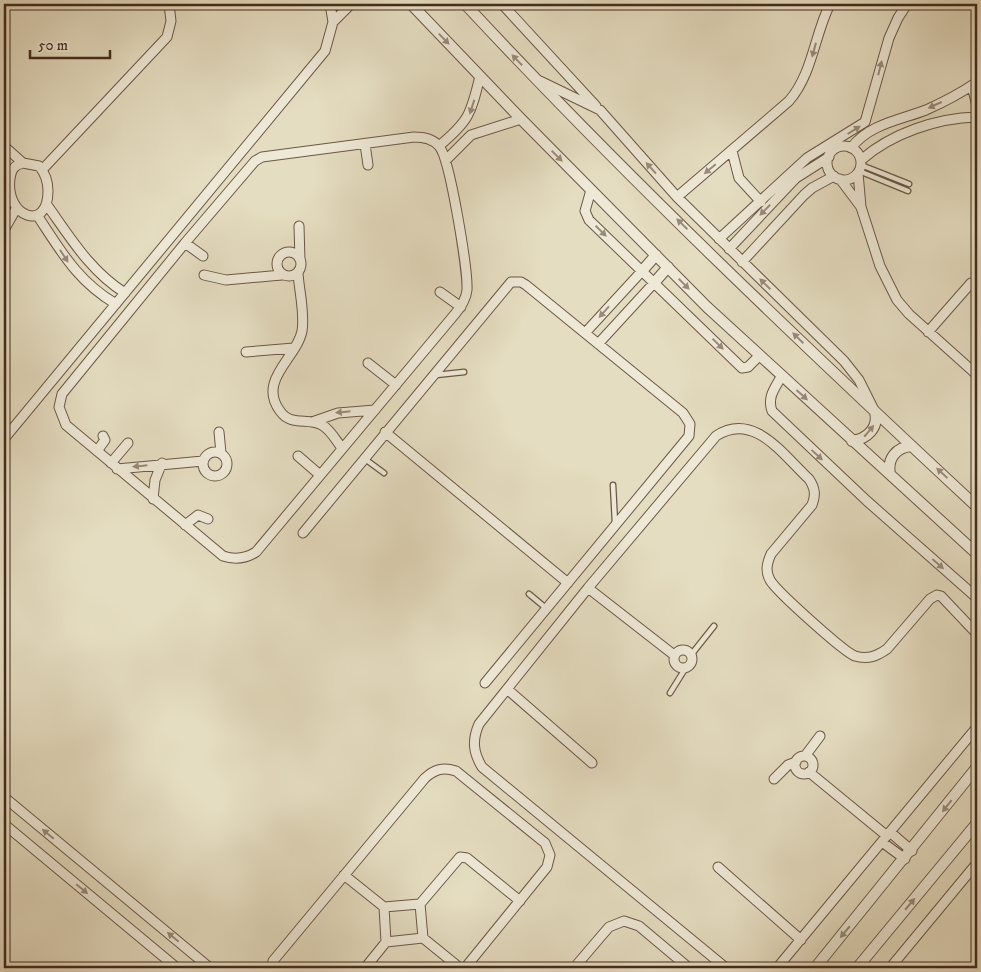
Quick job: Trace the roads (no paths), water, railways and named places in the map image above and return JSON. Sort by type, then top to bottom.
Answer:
[{"type":"street","points":[[42,170],[167,37],[172,21],[169,4]]},
{"type":"street","points":[[4,439],[325,51],[333,22],[330,4]]},
{"type":"street","points":[[333,22],[351,4]]},
{"type":"street","points":[[411,4],[520,119],[668,268],[759,356],[977,554]]},
{"type":"street","points":[[465,4],[629,174],[875,412],[977,506]]},
{"type":"street","points":[[502,4],[600,110],[677,198],[844,361],[865,390],[875,412],[876,423],[871,432],[862,438],[852,440]]},
{"type":"street","points":[[677,198],[789,101],[798,90],[805,78],[830,4]]},
{"type":"street","points":[[720,240],[808,158],[859,128],[865,122],[889,38],[898,18],[908,4]]},
{"type":"street","points":[[439,146],[462,126],[468,118],[480,76]]},
{"type":"street","points":[[536,79],[600,110]]},
{"type":"street","points":[[851,148],[860,137],[876,128],[926,109],[974,84],[977,106]]},
{"type":"street","points":[[742,262],[812,188],[837,178],[852,178],[859,167],[885,143],[932,123],[977,117]]},
{"type":"street","points":[[446,160],[471,135],[520,119]]},
{"type":"street","points":[[419,137],[430,139],[439,146],[446,160],[453,190],[466,280],[467,289],[461,307],[256,552],[244,558],[223,556],[153,499],[62,420],[58,407],[62,394],[185,243],[258,159],[365,144],[419,137]]},
{"type":"street","points":[[365,144],[368,165]]},
{"type":"street","points":[[4,146],[23,162],[34,164],[42,170],[48,188],[46,204],[37,215],[27,216],[16,209],[10,195],[7,173],[23,162]]},
{"type":"street","points":[[729,249],[796,178],[829,157],[838,148],[851,148],[857,153],[861,207],[887,283],[909,314],[977,375]]},
{"type":"street","points":[[732,151],[739,178],[761,202]]},
{"type":"street","points":[[829,157],[829,170],[861,207]]},
{"type":"street","points":[[591,190],[585,211],[589,220],[742,368],[748,367],[759,356]]},
{"type":"street","points":[[46,204],[87,261],[106,280],[125,293]]},
{"type":"street","points":[[4,230],[16,209]]},
{"type":"street","points":[[37,215],[73,270],[96,291],[116,304]]},
{"type":"street","points":[[299,226],[300,261],[298,273],[302,327],[300,339],[274,381],[275,402],[286,418],[301,422],[312,422],[338,412],[375,410]]},
{"type":"street","points":[[739,238],[752,250]]},
{"type":"street","points":[[185,243],[203,256]]},
{"type":"street","points":[[282,275],[277,264],[283,254],[291,252],[300,261]]},
{"type":"street","points":[[585,333],[656,255]]},
{"type":"street","points":[[598,344],[668,268]]},
{"type":"street","points":[[204,275],[226,280],[290,276],[298,273]]},
{"type":"street","points":[[303,533],[431,376],[511,282],[521,282],[526,285],[585,333],[683,414],[690,424],[689,436],[485,683]]},
{"type":"street","points":[[928,332],[971,283]]},
{"type":"street","points":[[440,292],[461,307]]},
{"type":"street","points":[[246,352],[294,348]]},
{"type":"street","points":[[368,364],[396,384]]},
{"type":"street","points":[[782,377],[771,395],[769,404],[772,411],[867,501],[977,598]]},
{"type":"street","points":[[312,422],[325,427],[342,448]]},
{"type":"street","points":[[726,968],[482,766],[474,750],[475,732],[479,724],[588,588],[716,436],[731,428],[748,428],[756,431],[809,479],[814,487],[815,496],[812,505],[771,554],[767,563],[767,572],[770,581],[845,651],[862,658],[880,654],[887,649],[930,599],[937,595],[941,596],[977,634]]},
{"type":"street","points":[[203,461],[207,472],[214,476],[222,474],[227,463],[220,453],[219,432]]},
{"type":"street","points":[[385,432],[568,583]]},
{"type":"street","points":[[97,451],[105,440],[103,436]]},
{"type":"street","points":[[114,466],[128,443]]},
{"type":"street","points":[[890,474],[889,464],[894,454],[902,448],[912,446]]},
{"type":"street","points":[[114,466],[203,461],[212,452],[220,453]]},
{"type":"street","points":[[298,456],[320,475]]},
{"type":"street","points":[[153,499],[155,480],[162,463]]},
{"type":"street","points":[[185,525],[198,515],[208,519]]},
{"type":"street","points":[[588,588],[674,655],[676,667],[684,669],[691,664],[691,655],[685,650],[680,650],[674,655]]},
{"type":"street","points":[[506,689],[592,763]]},
{"type":"street","points":[[776,968],[977,727]]},
{"type":"street","points":[[774,779],[788,765],[796,762],[801,756],[805,756],[820,736]]},
{"type":"street","points":[[796,762],[797,770],[805,774],[809,772],[813,765],[812,761],[805,756]]},
{"type":"street","points":[[815,968],[977,767]]},
{"type":"street","points":[[272,968],[272,961],[425,778],[440,768],[448,768],[456,771],[549,848],[550,854],[547,867],[465,968]]},
{"type":"street","points":[[809,772],[886,837],[904,859]]},
{"type":"street","points":[[4,797],[210,968]]},
{"type":"street","points":[[857,968],[977,823]]},
{"type":"street","points":[[4,824],[178,968]]},
{"type":"street","points":[[886,837],[912,850]]},
{"type":"street","points":[[423,938],[420,904],[456,860],[463,857],[467,858],[520,901]]},
{"type":"street","points":[[890,968],[977,863]]},
{"type":"street","points":[[718,867],[801,940]]},
{"type":"street","points":[[344,875],[384,907],[420,904]]},
{"type":"street","points":[[365,968],[386,942],[384,907]]},
{"type":"street","points":[[574,968],[609,927],[624,921],[639,926],[689,968]]},
{"type":"street","points":[[386,942],[423,938],[460,968]]},
{"type":"lane","points":[[859,167],[909,184]]},
{"type":"lane","points":[[859,167],[908,191]]},
{"type":"lane","points":[[431,376],[464,372]]},
{"type":"lane","points":[[364,458],[384,473]]},
{"type":"lane","points":[[613,485],[616,525]]},
{"type":"lane","points":[[529,594],[547,609]]},
{"type":"lane","points":[[691,655],[714,626]]},
{"type":"lane","points":[[670,692],[684,669]]}]
